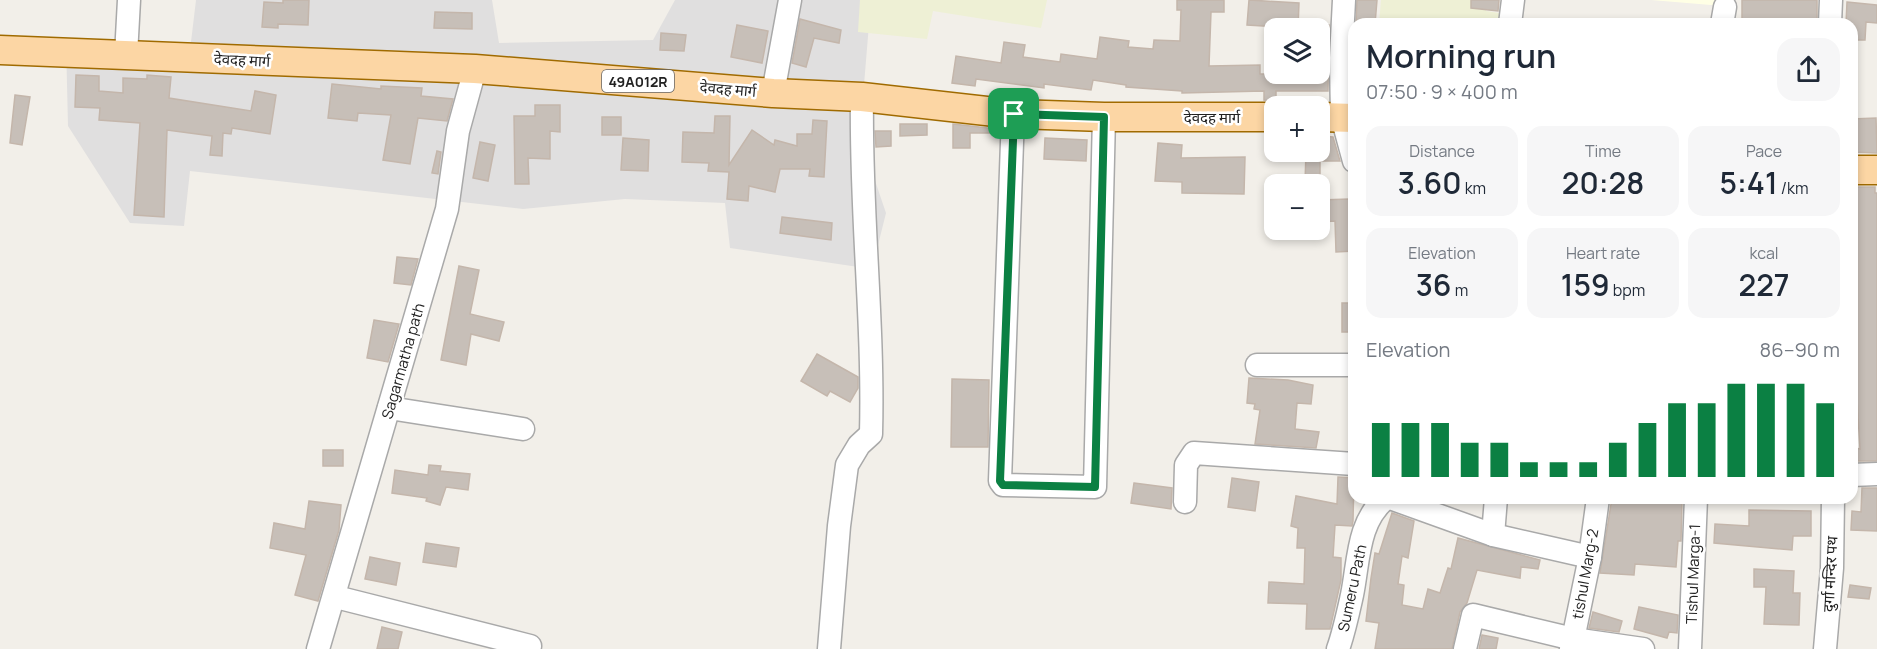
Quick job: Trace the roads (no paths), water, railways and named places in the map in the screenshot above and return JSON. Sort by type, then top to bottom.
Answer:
[{"type":"main road","name":"देवदह मार्ग","points":[[0,50],[475,69],[862,98],[1014,114],[1104,117],[1264,117]]},
{"type":"main road","points":[[1858,170],[1877,170]]},
{"type":"street","points":[[126,55],[129,0]]},
{"type":"street","points":[[773,93],[790,0]]},
{"type":"street","points":[[1344,0],[1339,118],[1348,144]]},
{"type":"street","points":[[1511,18],[1513,0]]},
{"type":"street","points":[[1830,18],[1831,0]]},
{"type":"street","name":"Sagarmatha path","points":[[318,649],[336,597],[447,209],[458,131],[475,69]]},
{"type":"street","points":[[829,649],[839,526],[847,465],[859,445],[871,434],[870,309],[861,160],[862,98]]},
{"type":"street","points":[[1014,114],[1000,481],[1003,485],[1095,487],[1104,117]]},
{"type":"street","points":[[1257,365],[1348,365]]},
{"type":"street","points":[[389,408],[523,429]]},
{"type":"street","points":[[1185,502],[1186,465],[1194,453],[1348,464]]},
{"type":"street","points":[[1858,475],[1877,474]]},
{"type":"street","name":"Sumeru Path","points":[[1338,649],[1352,593],[1356,553],[1374,508],[1380,504]]},
{"type":"street","points":[[1405,504],[1493,535],[1590,557]]},
{"type":"street","points":[[1493,535],[1496,504]]},
{"type":"street","name":"tishul Marg-2","points":[[1572,644],[1590,557],[1597,504]]},
{"type":"street","name":"Tishul Marga-1","points":[[1690,649],[1696,504]]},
{"type":"street","name":"दुर्गा मन्दिर पथ","points":[[1825,649],[1832,568],[1833,504]]},
{"type":"street","points":[[336,597],[530,646]]},
{"type":"street","points":[[1465,649],[1473,615],[1572,644],[1643,649]]}]
